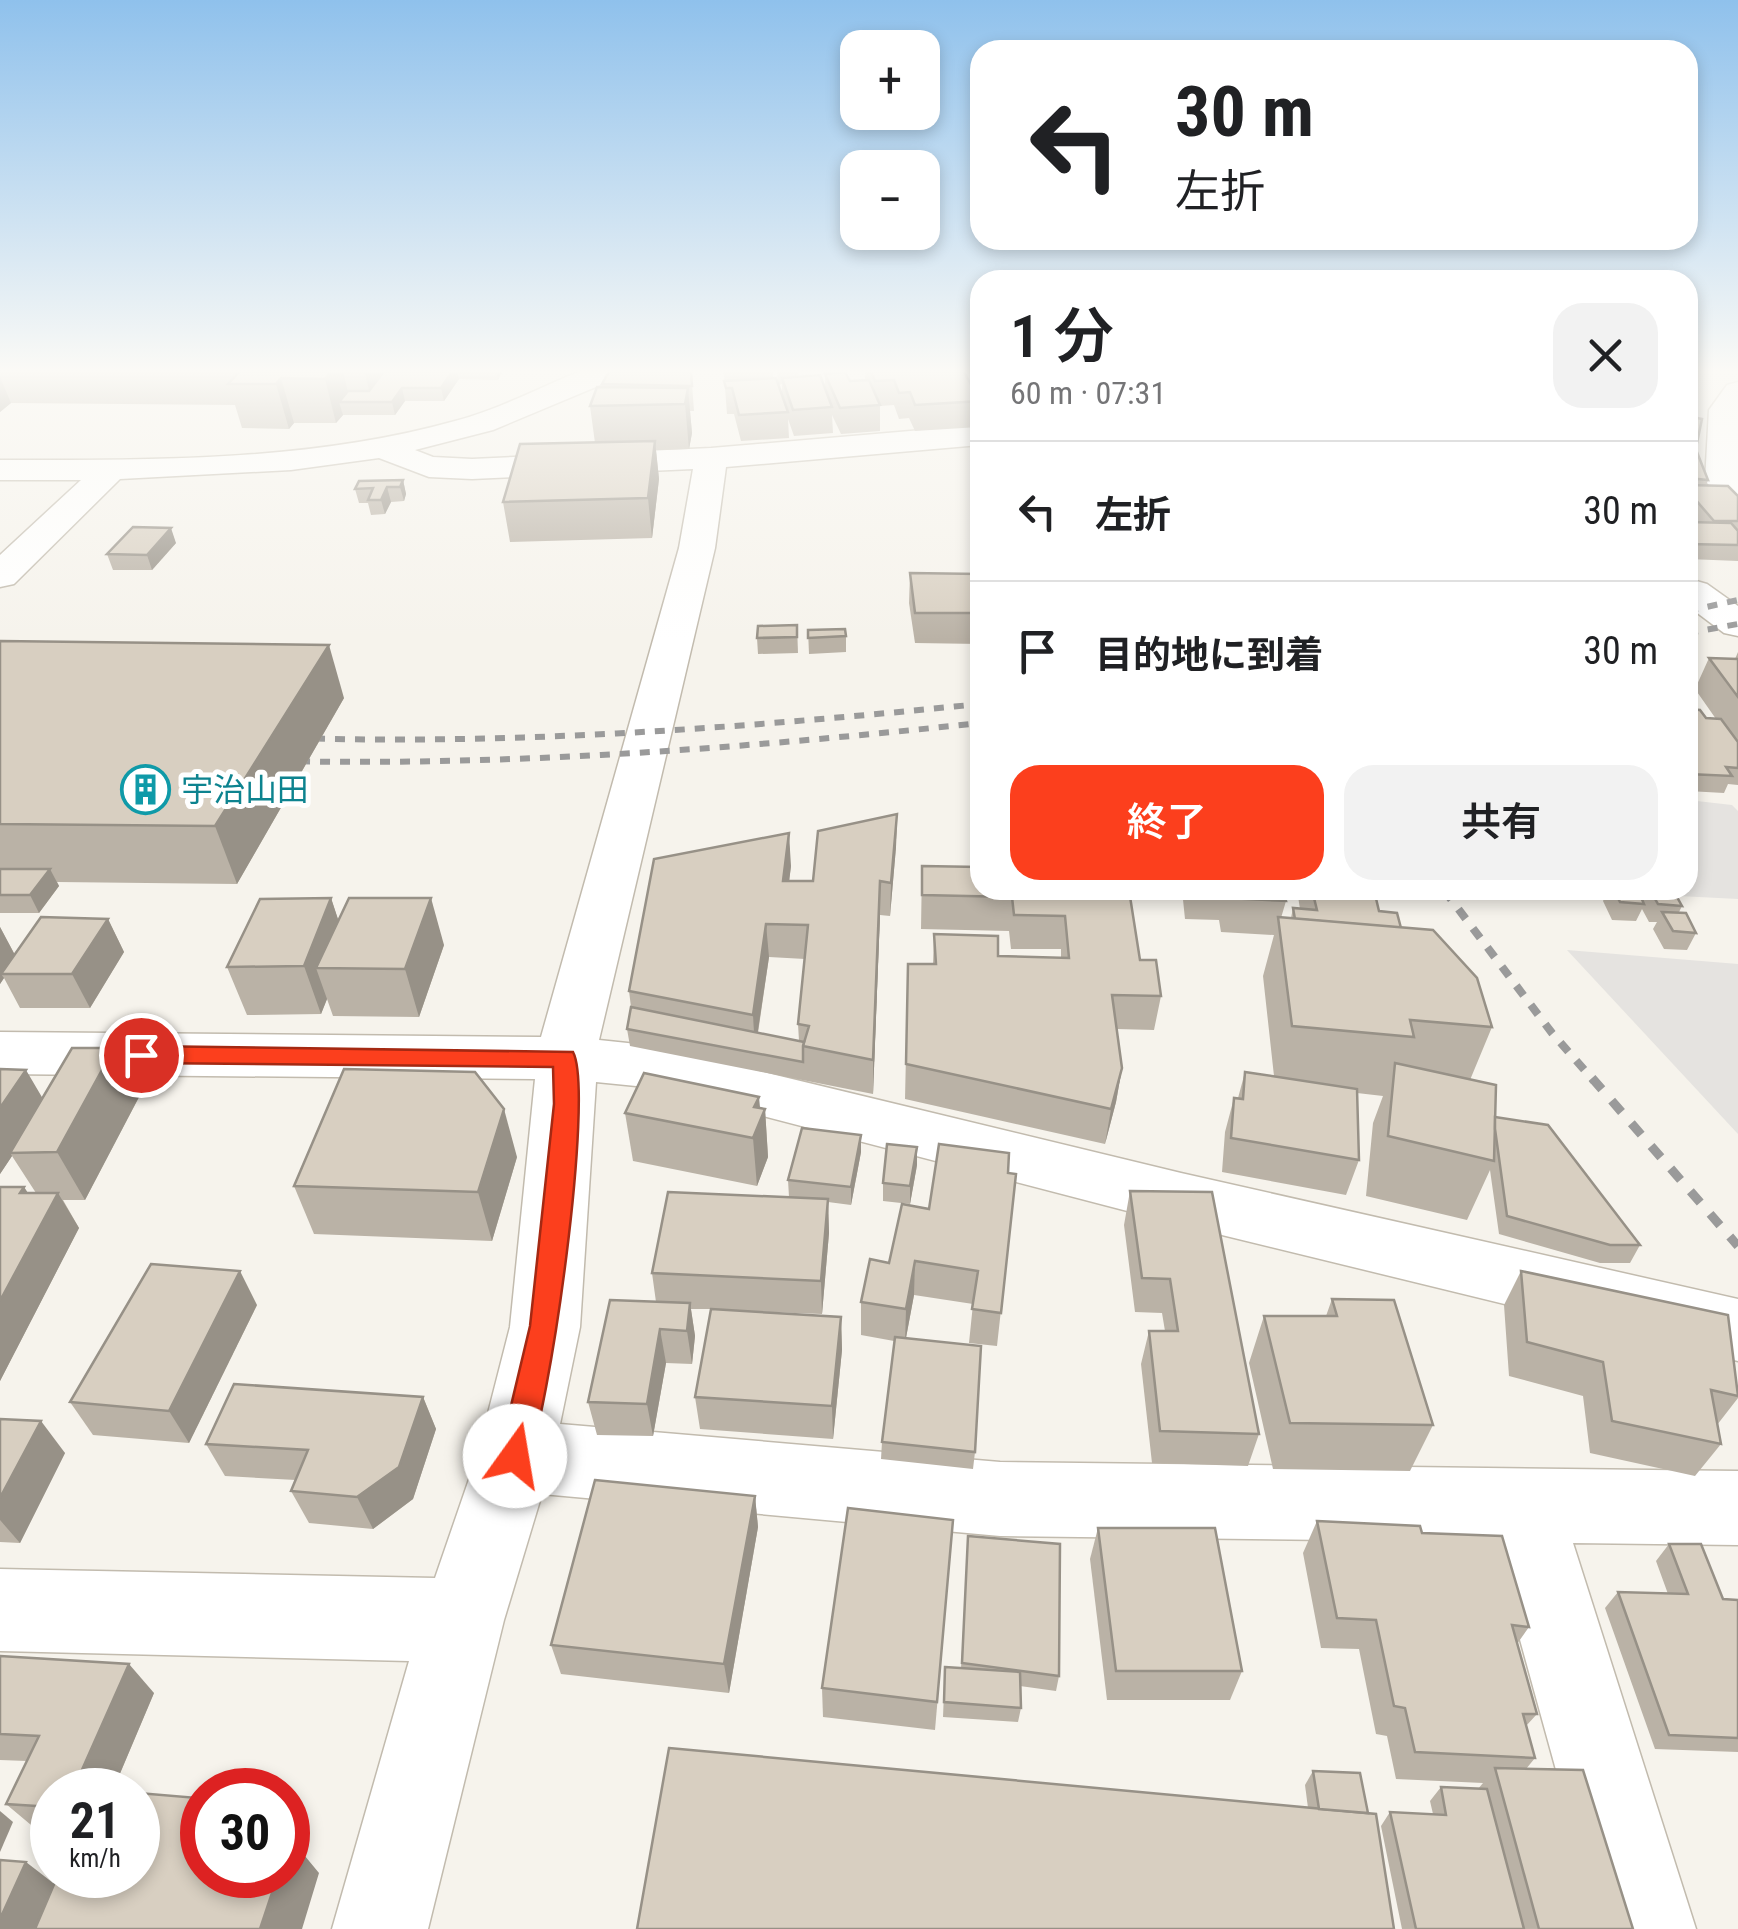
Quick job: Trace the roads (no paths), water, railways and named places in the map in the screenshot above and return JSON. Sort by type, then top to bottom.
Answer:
[{"type":"street","points":[[0,470],[110,470],[285,460]]},
{"type":"street","points":[[411,460],[429,467],[452,460]]},
{"type":"street","points":[[380,1929],[462,1620],[515,1456],[545,1326],[566,1104],[565,1058],[696,548],[712,460]]},
{"type":"street","points":[[1725,460],[1722,481],[1738,496]]},
{"type":"street","points":[[0,576],[110,470]]},
{"type":"street","points":[[1698,589],[1738,581]]},
{"type":"street","points":[[1698,596],[1738,624]]},
{"type":"street","points":[[0,1054],[565,1058],[656,1067],[1733,1342]]},
{"type":"street","points":[[515,1456],[983,1498],[1738,1508]]},
{"type":"street","points":[[1521,1503],[1648,1929]]},
{"type":"street","points":[[0,1610],[462,1620]]},
{"type":"railway","points":[[1698,609],[1738,600]]},
{"type":"railway","points":[[1698,631],[1738,624]]},
{"type":"railway","points":[[295,738],[467,739],[638,732],[970,705]]},
{"type":"railway","points":[[280,761],[543,758],[970,724]]},
{"type":"railway","points":[[1452,900],[1552,1033],[1594,1081]]},
{"type":"railway","points":[[1592,1078],[1738,1246]]},
{"type":"place","name":"宇治山田","points":[[146,790]]}]
